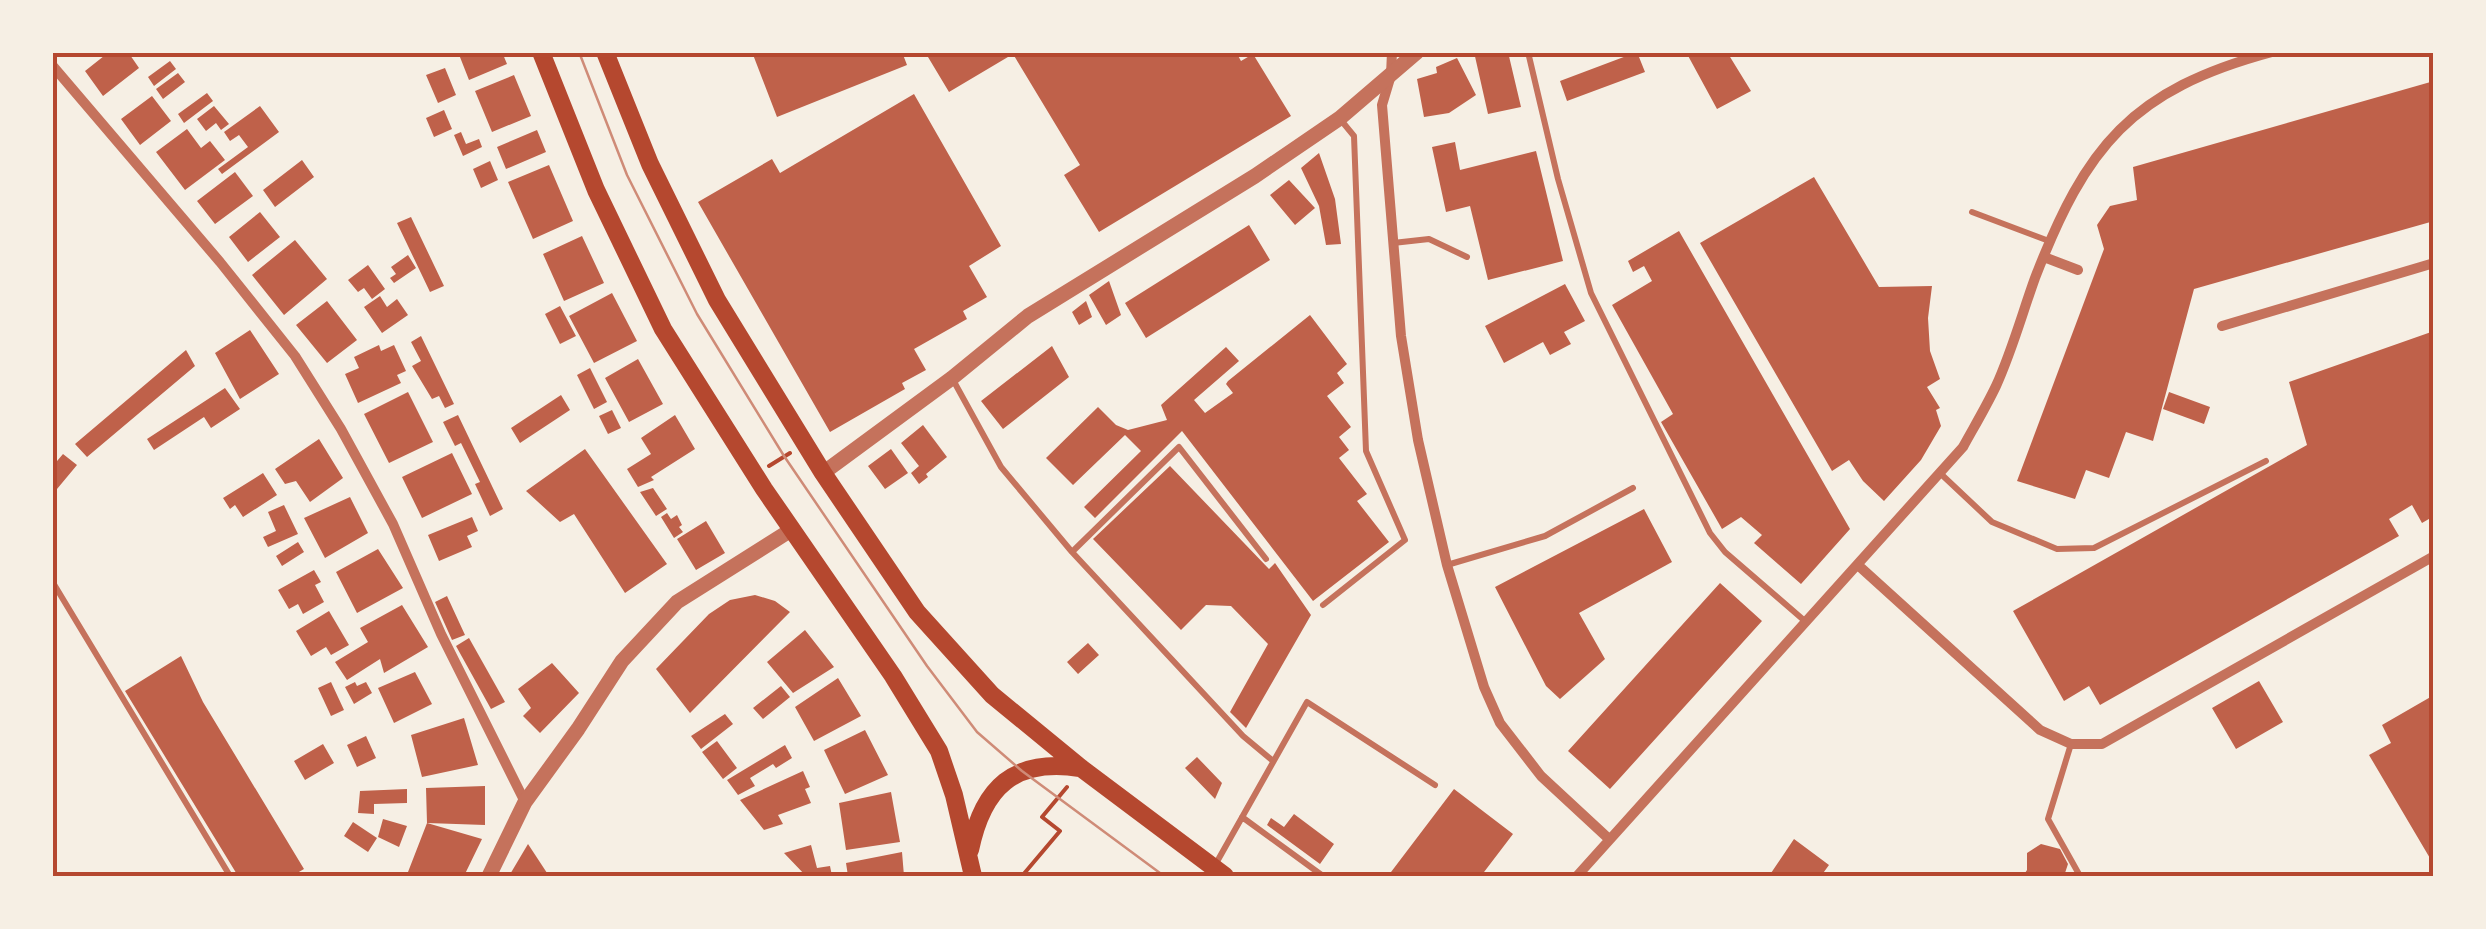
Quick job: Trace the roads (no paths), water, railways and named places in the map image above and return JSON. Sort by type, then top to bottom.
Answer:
[{"type":"main road","points":[[542,52],[596,190],[663,329],[764,489],[939,750],[973,876]]},
{"type":"main road","points":[[605,52],[650,164],[717,300],[823,473],[917,612],[992,695],[1075,776],[1219,872]]},
{"type":"main road","points":[[969,855],[976,819],[992,792],[1012,776],[1044,764],[1075,776]]},
{"type":"street","points":[[1392,52],[1391,74],[1382,104],[1401,336],[1418,440],[1447,565],[1484,687],[1500,723],[1541,776],[1609,839]]},
{"type":"street","points":[[823,473],[952,378],[1028,316],[1256,176],[1340,118],[1417,52]]},
{"type":"street","points":[[1578,876],[1963,447],[1996,386],[2050,242],[2072,190],[2092,158],[2119,129],[2174,88],[2272,52]]},
{"type":"street","points":[[52,65],[295,356],[393,524],[525,802]]},
{"type":"street","points":[[2044,257],[2078,270]]},
{"type":"street","points":[[2222,326],[2434,263]]},
{"type":"street","points":[[489,876],[525,802],[622,661],[678,602],[791,530]]},
{"type":"street","points":[[1859,566],[2040,730],[2071,744],[2102,744],[2434,556]]},
{"type":"lane","points":[[1528,52],[1558,179],[1591,292],[1710,533],[1724,552],[1807,623]]},
{"type":"lane","points":[[1323,605],[1405,540],[1366,451],[1354,136],[1340,118]]},
{"type":"lane","points":[[1972,212],[2050,242]]},
{"type":"lane","points":[[1392,243],[1430,239],[1467,257]]},
{"type":"lane","points":[[952,378],[1001,467],[1072,552],[1243,736],[1273,762]]},
{"type":"lane","points":[[1072,552],[1180,446],[1266,559]]},
{"type":"lane","points":[[1941,474],[1992,522],[2057,549],[2094,548],[2266,461]]},
{"type":"lane","points":[[1447,565],[1545,536],[1633,488]]},
{"type":"lane","points":[[52,581],[230,876]]},
{"type":"lane","points":[[1219,872],[1242,817],[1307,702],[1435,785]]},
{"type":"lane","points":[[2071,744],[2048,819],[2080,876]]},
{"type":"lane","points":[[1242,817],[1323,876]]},
{"type":"tram line","points":[[579,52],[627,175],[697,314],[784,456],[927,666],[977,732],[1022,771],[1164,876]]}]
